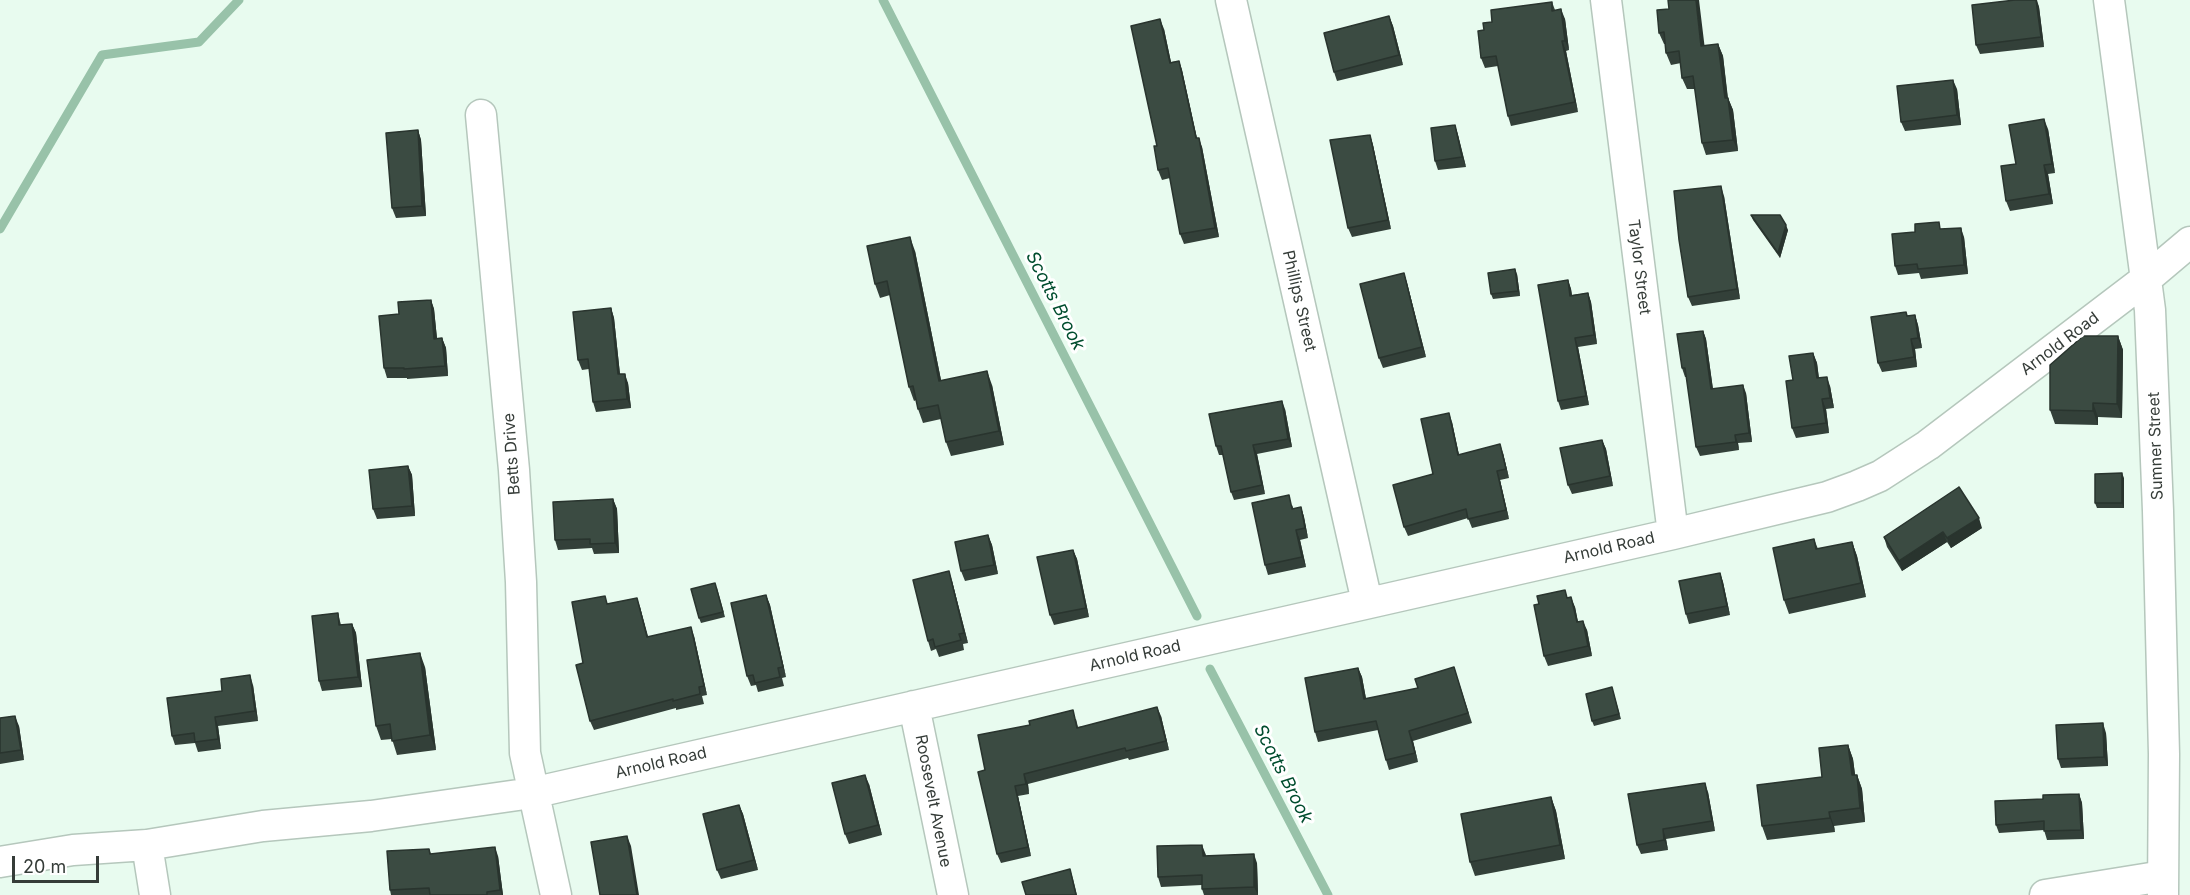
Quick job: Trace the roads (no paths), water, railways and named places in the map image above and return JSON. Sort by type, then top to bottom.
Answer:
[{"type":"street","name":"Phillips Street","points":[[1231,0],[1367,602]]},
{"type":"street","name":"Taylor Street","points":[[1606,0],[1673,534]]},
{"type":"street","name":"Sumner Street","points":[[2109,0],[2150,310],[2164,753],[2163,885]]},
{"type":"street","name":"Betts Drive","points":[[480,115],[514,470],[521,582],[525,753],[556,895]]},
{"type":"street","name":"Arnold Road","points":[[0,862],[73,850],[147,844],[263,826],[371,816],[532,793],[1827,497],[1880,476],[1928,445],[2146,279],[2190,242]]},
{"type":"street","name":"Roosevelt Avenue","points":[[914,706],[952,895]]},
{"type":"street","points":[[147,844],[155,895]]},
{"type":"street","points":[[2045,895],[2163,885]]},
{"type":"waterway","points":[[0,229],[102,55],[199,42],[239,0]]},
{"type":"waterway","name":"Scotts Brook","points":[[883,0],[1197,616]]},
{"type":"waterway","name":"Scotts Brook","points":[[1210,669],[1328,895]]}]
